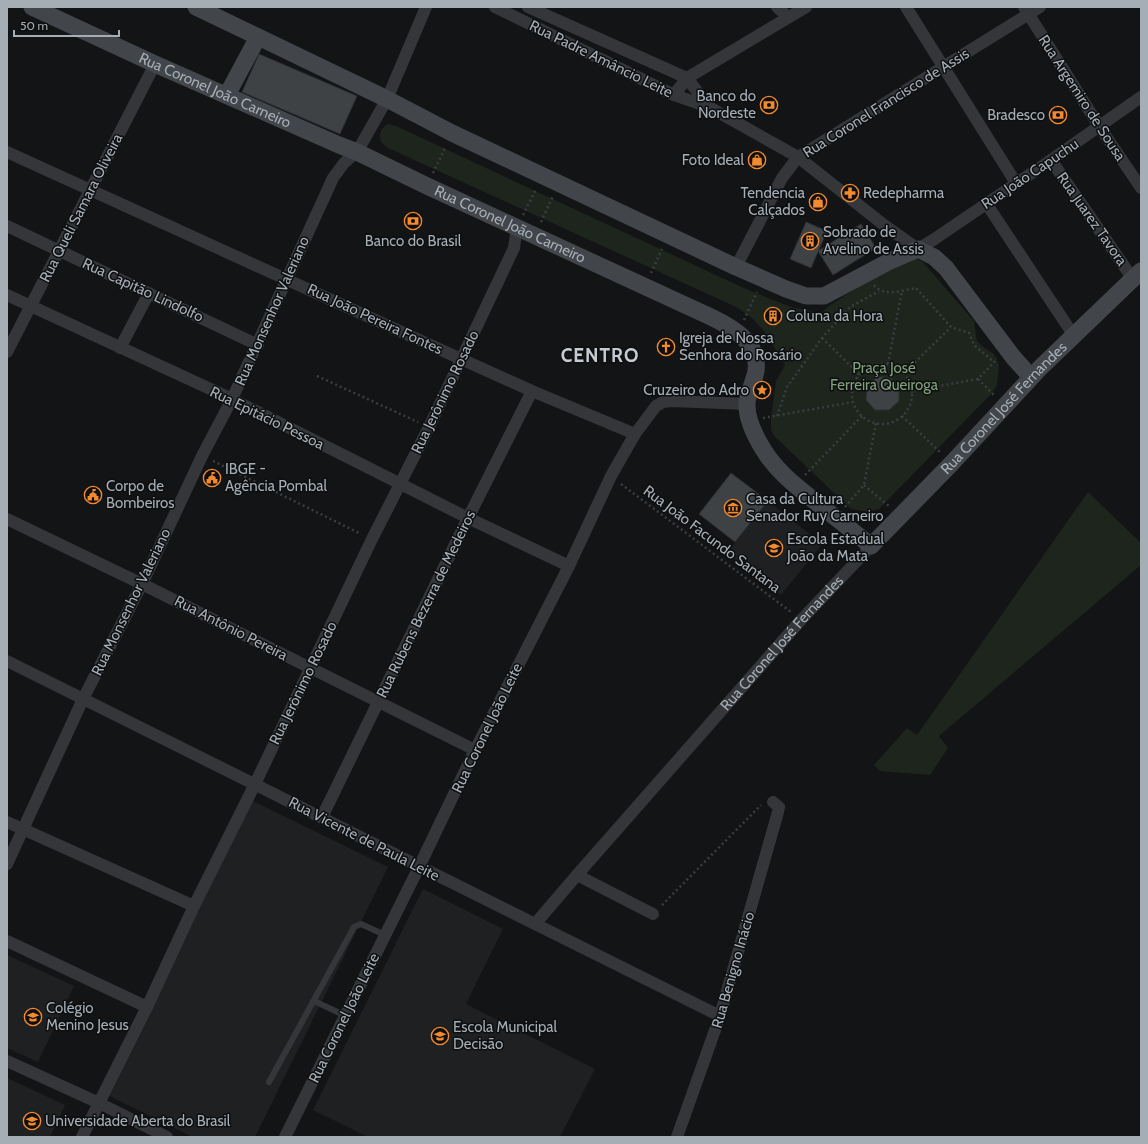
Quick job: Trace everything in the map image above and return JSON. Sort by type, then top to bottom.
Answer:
[{"type":"main road","name":"Rua Coronel João Carneiro","points":[[32,7],[155,64],[357,152],[427,186],[711,317],[738,332],[750,344],[756,362],[756,370],[747,404],[754,434],[763,450],[786,478],[871,546]]},
{"type":"main road","points":[[196,7],[542,176],[736,267],[806,296],[824,296],[888,262],[918,249],[934,257],[946,268],[1007,350],[1031,378]]},
{"type":"main road","points":[[227,96],[258,37]]},
{"type":"main road","name":"Rua Coronel José Fernandes","points":[[871,546],[952,463],[1031,378],[1137,275]]},
{"type":"street","name":"Rua Monsenhor Valeriano","points":[[7,864],[83,699],[142,584],[202,456],[258,345],[286,279],[333,178],[344,163],[357,152],[387,99],[426,7]]},
{"type":"street","name":"Rua Padre Amâncio Leite","points":[[495,7],[674,95],[709,107],[798,157],[884,225],[918,249]]},
{"type":"street","name":"Rua Padre Amâncio Leite","points":[[528,7],[687,78],[709,107]]},
{"type":"street","points":[[777,7],[788,17]]},
{"type":"street","points":[[674,95],[687,78],[806,7]]},
{"type":"street","points":[[906,7],[1016,183]]},
{"type":"street","name":"Rua Coronel Francisco de Assis","points":[[736,267],[782,178],[798,157],[943,67],[1027,11],[1040,7]]},
{"type":"street","name":"Rua Argemiro de Sousa","points":[[1027,11],[1099,126],[1141,188]]},
{"type":"street","name":"Rua Queli Samara Oliveira","points":[[7,352],[155,64]]},
{"type":"street","name":"Rua João Capuchu","points":[[918,249],[1051,160],[1141,97]]},
{"type":"street","name":"Rua João Pereira Fontes","points":[[7,152],[532,391],[635,434]]},
{"type":"street","name":"Rua Juarez Tavora","points":[[1051,160],[1137,275]]},
{"type":"street","points":[[986,203],[1074,336]]},
{"type":"street","name":"Rua Capitão Lindolfo","points":[[7,226],[258,345]]},
{"type":"street","name":"Rua Jerônimo Rosado","points":[[82,1137],[147,1007],[194,906],[255,784],[372,539],[429,427],[514,248],[517,227]]},
{"type":"street","points":[[120,348],[149,293]]},
{"type":"street","name":"Rua Epitácio Pessoa","points":[[7,295],[232,399],[468,518],[569,566]]},
{"type":"street","name":"Rua Rubens Bezerra de Medeiros","points":[[322,817],[468,518],[532,391]]},
{"type":"street","name":"Rua Coronel João Leite","points":[[285,1137],[386,935],[475,750],[569,566],[611,476],[635,434],[656,406],[663,402],[747,404]]},
{"type":"street","name":"Rua Antônio Pereira","points":[[7,519],[142,584],[475,750]]},
{"type":"street","name":"Rua Coronel José Fernandes","points":[[536,924],[577,875],[801,620],[871,546]]},
{"type":"street","name":"Rua Vicente de Paula Leite","points":[[7,661],[720,1016]]},
{"type":"street","name":"Rua Benigno Inácio","points":[[677,1137],[720,1016],[778,812],[779,807],[773,802]]},
{"type":"street","points":[[7,822],[194,906]]},
{"type":"street","points":[[577,875],[653,914]]},
{"type":"street","points":[[7,941],[147,1007]]},
{"type":"street","points":[[7,1061],[99,1102],[168,1137]]},
{"type":"lane","points":[[269,1082],[354,927],[360,924],[386,935]]},
{"type":"lane","points":[[314,1001],[346,1016]]},
{"type":"path","points":[[427,186],[452,133]]},
{"type":"path","points":[[517,227],[542,176]]},
{"type":"path","points":[[535,235],[559,184]]},
{"type":"path","points":[[645,286],[668,235]]},
{"type":"path","points":[[865,275],[879,291]]},
{"type":"path","points":[[738,332],[763,279]]},
{"type":"path","points":[[777,416],[787,387],[822,338],[850,307],[879,291],[891,293],[916,288],[951,326],[968,333],[974,345],[994,362]]},
{"type":"path","points":[[888,364],[902,290]]},
{"type":"path","points":[[904,373],[951,326]]},
{"type":"path","points":[[822,338],[859,374]]},
{"type":"path","points":[[912,391],[978,380],[1007,350]]},
{"type":"path","points":[[888,364],[904,373],[910,382],[912,391],[910,405],[902,416],[890,423],[876,423],[869,421],[862,416],[853,402],[852,387],[859,374],[872,365],[888,364]]},
{"type":"path","points":[[317,376],[429,427]]},
{"type":"path","points":[[978,380],[1005,405]]},
{"type":"path","points":[[750,421],[853,402]]},
{"type":"path","points":[[795,485],[862,416]]},
{"type":"path","points":[[902,416],[952,463]]},
{"type":"path","points":[[836,518],[864,485],[876,423]]},
{"type":"path","points":[[202,456],[372,539]]},
{"type":"path","name":"Rua João Facundo Santana","points":[[611,476],[801,620]]},
{"type":"path","points":[[864,485],[900,515]]},
{"type":"path","points":[[653,914],[760,805],[773,802]]},
{"type":"shaded area","name":"Escola Estadual João da Mata","points":[[768,501],[822,544],[781,595],[727,553]]},
{"type":"shaded area","points":[[247,798],[388,867],[255,1137],[193,1137],[101,1092]]},
{"type":"shaded area","name":"Escola Municipal Decisão","points":[[423,889],[503,929],[466,1004],[595,1069],[560,1137],[368,1137],[313,1110]]},
{"type":"shaded area","name":"Colégio Menino Jesus","points":[[7,955],[74,986],[38,1062],[7,1048]]},
{"type":"shaded area","name":"Universidade Aberta do Brasil","points":[[7,1078],[65,1105],[50,1137],[7,1137]]},
{"type":"green space","name":"Praça José Ferreira Queiroga","points":[[388,124],[396,126],[746,289],[791,307],[821,313],[829,306],[900,259],[917,259],[923,262],[974,321],[977,341],[994,354],[997,359],[999,366],[997,385],[993,392],[879,509],[868,512],[851,509],[773,435],[771,428],[771,417],[776,381],[785,365],[764,331],[751,317],[736,307],[388,148],[381,142],[380,136],[383,128]]},
{"type":"green space","points":[[1088,492],[1141,543],[1141,565],[939,736],[948,748],[930,775],[880,771],[874,765],[907,728],[917,735]]},
{"type":"building","points":[[259,54],[357,96],[340,134],[242,92]]},
{"type":"building","name":"Sobrado de Avelino de Assis","points":[[806,222],[827,231],[811,268],[790,259]]},
{"type":"building","points":[[861,224],[876,248],[833,275],[818,251]]},
{"type":"building","name":"Coluna da Hora","points":[[770,306],[783,313],[776,326],[763,319]]},
{"type":"building","points":[[877,377],[890,377],[899,387],[899,401],[889,410],[875,410],[866,400],[867,386]]},
{"type":"building","name":"Casa da Cultura Senador Ruy Carneiro","points":[[731,473],[768,501],[735,542],[699,514]]},
{"type":"place","name":"Banco do Nordeste","points":[[769,105]]},
{"type":"place","name":"Bradesco","points":[[1058,115]]},
{"type":"place","name":"Foto Ideal","points":[[757,160]]},
{"type":"place","name":"Redepharma","points":[[850,193]]},
{"type":"place","name":"Tendencia Calçados","points":[[818,202]]},
{"type":"place","name":"Banco do Brasil","points":[[413,221]]},
{"type":"place","name":"Sobrado de Avelino de Assis","points":[[810,241]]},
{"type":"place","name":"Coluna da Hora","points":[[773,316]]},
{"type":"place","name":"Igreja de Nossa Senhora do Rosário","points":[[666,347]]},
{"type":"place","name":"Cruzeiro do Adro","points":[[762,390]]},
{"type":"place","name":"IBGE - Agência Pombal","points":[[212,478]]},
{"type":"place","name":"Corpo de Bombeiros","points":[[93,495]]},
{"type":"place","name":"Casa da Cultura Senador Ruy Carneiro","points":[[733,508]]},
{"type":"place","name":"Escola Estadual João da Mata","points":[[774,548]]},
{"type":"place","name":"Colégio Menino Jesus","points":[[33,1017]]},
{"type":"place","name":"Escola Municipal Decisão","points":[[440,1036]]},
{"type":"place","name":"Universidade Aberta do Brasil","points":[[32,1121]]},
{"type":"district","name":"CENTRO","points":[[600,355]]}]
